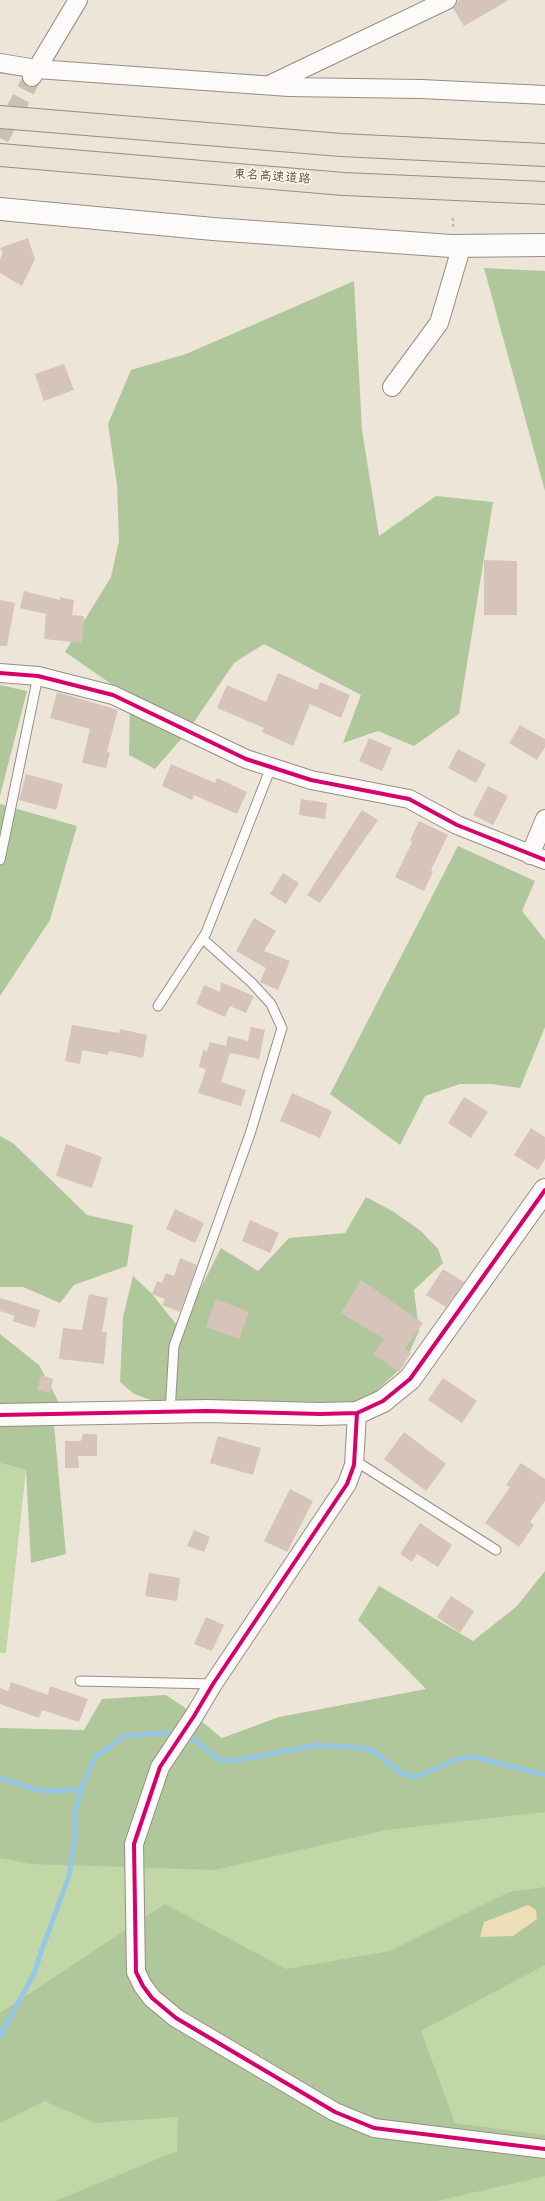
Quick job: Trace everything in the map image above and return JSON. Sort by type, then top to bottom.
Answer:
[{"type":"highway","points":[[0,117],[341,144],[545,154]]},
{"type":"highway","name":"東名高速道路","points":[[0,155],[344,184],[545,193]]},
{"type":"street","points":[[34,74],[78,0]]},
{"type":"street","points":[[269,86],[447,0]]},
{"type":"street","points":[[0,63],[34,74],[269,86],[545,95]]},
{"type":"street","points":[[0,209],[213,229],[462,246],[545,246]]},
{"type":"street","points":[[392,387],[439,323],[462,246]]},
{"type":"street","points":[[0,673],[38,676],[113,695],[246,760],[311,780],[409,799],[457,825],[538,858],[545,819]]},
{"type":"street","points":[[0,1415],[170,1412],[357,1413],[383,1401],[410,1379],[545,1190]]},
{"type":"street","points":[[357,1413],[354,1460],[347,1484],[213,1684],[194,1716],[160,1767],[134,1844],[136,1972],[143,1986],[152,1998],[176,2018],[304,2096],[335,2112],[374,2128],[545,2149]]},
{"type":"lane","points":[[0,860],[38,676]]},
{"type":"lane","points":[[158,1006],[203,939],[271,767]]},
{"type":"lane","points":[[170,1412],[174,1346],[250,1134],[282,1028],[271,1004],[252,983],[203,939]]},
{"type":"lane","points":[[354,1460],[496,1550]]},
{"type":"lane","points":[[80,1681],[213,1684]]},
{"type":"green space","points":[[484,268],[545,271],[545,491]]},
{"type":"green space","points":[[354,281],[362,430],[379,536],[436,496],[493,502],[459,714],[414,746],[378,731],[343,743],[361,695],[264,644],[234,663],[188,731],[155,769],[129,755],[130,697],[65,652],[111,577],[119,541],[117,485],[108,424],[131,370],[186,354]]},
{"type":"green space","points":[[0,685],[27,691],[0,796]]},
{"type":"green space","points":[[0,804],[77,826],[50,920],[0,996]]},
{"type":"green space","points":[[458,846],[535,881],[522,911],[545,940],[545,1027],[520,1088],[491,1084],[460,1084],[425,1096],[400,1145],[330,1094]]},
{"type":"green space","points":[[0,1136],[14,1144],[87,1215],[133,1225],[127,1266],[74,1285],[60,1303],[23,1287],[0,1287]]},
{"type":"green space","points":[[366,1197],[394,1212],[421,1231],[438,1249],[443,1263],[414,1290],[419,1331],[403,1366],[368,1399],[320,1414],[170,1407],[134,1394],[120,1382],[123,1317],[133,1276],[152,1294],[180,1329],[221,1248],[258,1271],[289,1238],[345,1233]]},
{"type":"green space","points":[[0,1334],[39,1365],[65,1414],[0,1415]]},
{"type":"green space","points":[[0,1421],[54,1425],[66,1554],[31,1563],[26,1470],[0,1463]]},
{"type":"green space","points":[[0,1463],[26,1470],[6,1653],[0,1653]]},
{"type":"green space","points":[[545,1571],[545,1812],[386,1830],[215,1870],[31,1864],[0,1858],[0,1728],[84,1730],[102,1699],[166,1695],[184,1707],[222,1738],[279,1717],[426,1689],[358,1620],[379,1586],[473,1641],[517,1606]]},
{"type":"green space","points":[[545,1676],[545,2201],[0,2201],[0,1791]]},
{"type":"green space","points":[[545,1887],[545,1965],[421,2031],[455,2123],[545,2135],[545,2176],[437,2201],[55,2201],[177,2151],[178,2117],[95,2123],[45,2101],[0,2123],[0,2013],[165,1904],[286,1969],[390,1951],[509,1892]]},
{"type":"sand","points":[[528,1905],[536,1910],[537,1919],[513,1936],[480,1937],[484,1922]]},
{"type":"building","points":[[459,0],[509,0],[464,26],[453,8]]},
{"type":"building","points":[[28,238],[35,259],[22,286],[0,273],[0,259],[3,253],[0,248]]},
{"type":"building","points":[[64,364],[74,390],[44,401],[35,374]]},
{"type":"building","points":[[484,560],[517,561],[517,615],[484,615]]},
{"type":"building","points":[[24,591],[60,600],[60,597],[74,600],[72,615],[84,616],[82,643],[44,639],[46,614],[20,608]]},
{"type":"building","points":[[0,600],[15,603],[7,646],[0,646]]},
{"type":"building","points":[[278,673],[317,690],[320,682],[350,695],[341,718],[310,704],[293,746],[262,732],[264,728],[217,708],[227,685],[266,702]]},
{"type":"building","points":[[57,692],[118,710],[107,752],[110,753],[106,768],[82,763],[90,729],[50,718]]},
{"type":"building","points":[[520,725],[545,739],[545,747],[537,760],[509,743]]},
{"type":"building","points":[[369,738],[392,748],[382,771],[359,761]]},
{"type":"building","points":[[458,749],[486,764],[476,783],[448,768]]},
{"type":"building","points":[[171,764],[215,783],[217,778],[247,792],[237,814],[194,795],[192,800],[162,786]]},
{"type":"building","points":[[26,774],[63,784],[56,810],[19,800]]},
{"type":"building","points":[[488,786],[508,796],[493,825],[473,815]]},
{"type":"building","points":[[301,799],[327,803],[325,819],[299,815]]},
{"type":"building","points":[[362,810],[378,820],[320,903],[307,895]]},
{"type":"building","points":[[419,821],[448,835],[431,870],[433,872],[424,891],[395,877],[412,842],[410,840]]},
{"type":"building","points":[[283,873],[299,883],[286,904],[270,894]]},
{"type":"building","points":[[254,918],[276,931],[264,951],[290,961],[278,990],[260,982],[266,968],[236,951]]},
{"type":"building","points":[[221,982],[254,996],[246,1013],[230,1006],[225,1017],[196,1004],[204,985],[220,992]]},
{"type":"building","points":[[72,1025],[119,1033],[120,1029],[147,1035],[143,1058],[109,1051],[108,1055],[82,1050],[80,1064],[65,1061]]},
{"type":"building","points":[[251,1027],[265,1030],[259,1059],[230,1053],[221,1082],[246,1090],[241,1106],[198,1093],[206,1069],[199,1067],[203,1050],[207,1051],[210,1042],[226,1046],[228,1036],[248,1041]]},
{"type":"building","points":[[292,1093],[332,1111],[320,1138],[280,1121]]},
{"type":"building","points":[[464,1097],[488,1112],[471,1138],[448,1123]]},
{"type":"building","points":[[531,1128],[545,1137],[545,1159],[538,1170],[514,1155]]},
{"type":"building","points":[[66,1144],[102,1157],[92,1188],[56,1176]]},
{"type":"building","points":[[175,1209],[204,1223],[195,1243],[166,1229]]},
{"type":"building","points":[[250,1220],[279,1233],[270,1253],[242,1241]]},
{"type":"building","points":[[180,1258],[197,1265],[180,1312],[162,1305],[165,1299],[152,1294],[157,1281],[162,1283],[166,1273],[174,1276]]},
{"type":"building","points":[[443,1269],[464,1282],[446,1307],[426,1295]]},
{"type":"building","points":[[361,1280],[423,1323],[405,1349],[411,1353],[399,1372],[373,1354],[384,1339],[341,1313]]},
{"type":"building","points":[[89,1294],[108,1298],[102,1332],[107,1332],[104,1364],[59,1359],[63,1328],[82,1330]]},
{"type":"building","points":[[0,1298],[40,1310],[35,1328],[12,1321],[15,1316],[0,1311]]},
{"type":"building","points":[[216,1299],[249,1312],[239,1339],[206,1327]]},
{"type":"building","points":[[41,1375],[53,1379],[50,1393],[37,1390]]},
{"type":"building","points":[[443,1378],[477,1401],[462,1423],[428,1400]]},
{"type":"building","points":[[404,1432],[446,1464],[426,1491],[384,1459]]},
{"type":"building","points":[[83,1434],[97,1434],[97,1456],[78,1456],[79,1468],[65,1468],[65,1441],[81,1441]]},
{"type":"building","points":[[218,1436],[261,1448],[253,1475],[210,1463]]},
{"type":"building","points":[[521,1463],[545,1479],[545,1501],[530,1522],[534,1525],[519,1547],[485,1523],[510,1487],[506,1485]]},
{"type":"building","points":[[290,1489],[313,1501],[287,1552],[264,1541]]},
{"type":"building","points":[[420,1523],[452,1545],[438,1567],[417,1554],[412,1562],[400,1554]]},
{"type":"building","points":[[194,1530],[210,1537],[204,1552],[187,1546]]},
{"type":"building","points":[[149,1573],[180,1578],[177,1601],[145,1596]]},
{"type":"building","points":[[451,1596],[474,1611],[460,1633],[437,1617]]},
{"type":"building","points":[[206,1617],[224,1625],[212,1651],[194,1644]]},
{"type":"building","points":[[11,1682],[48,1695],[50,1686],[88,1699],[79,1722],[42,1710],[39,1718],[0,1704],[0,1688],[8,1691]]},
{"type":"waterway","points":[[0,2036],[35,1972],[69,1876],[75,1837],[75,1813],[81,1790],[95,1757],[125,1736],[162,1733],[176,1735]]},
{"type":"waterway","points":[[184,1736],[190,1737],[221,1761],[246,1759],[316,1745],[370,1749],[401,1773],[412,1777],[421,1775],[457,1759],[475,1757],[545,1775]]},
{"type":"waterway","points":[[0,1778],[41,1791],[81,1790]]},
{"type":"tunnel","points":[[0,138],[31,80]]},
{"type":"cycle path","points":[[0,673],[38,676],[113,695],[246,759],[311,780],[409,799],[457,825],[545,860]]},
{"type":"cycle path","points":[[0,1415],[207,1411],[320,1414],[357,1413],[383,1401],[410,1379],[545,1190]]},
{"type":"cycle path","points":[[357,1413],[354,1465],[347,1484],[213,1684],[194,1716],[160,1767],[134,1844],[136,1972],[143,1986],[152,1998],[176,2018],[335,2112],[374,2128],[545,2149]]}]
